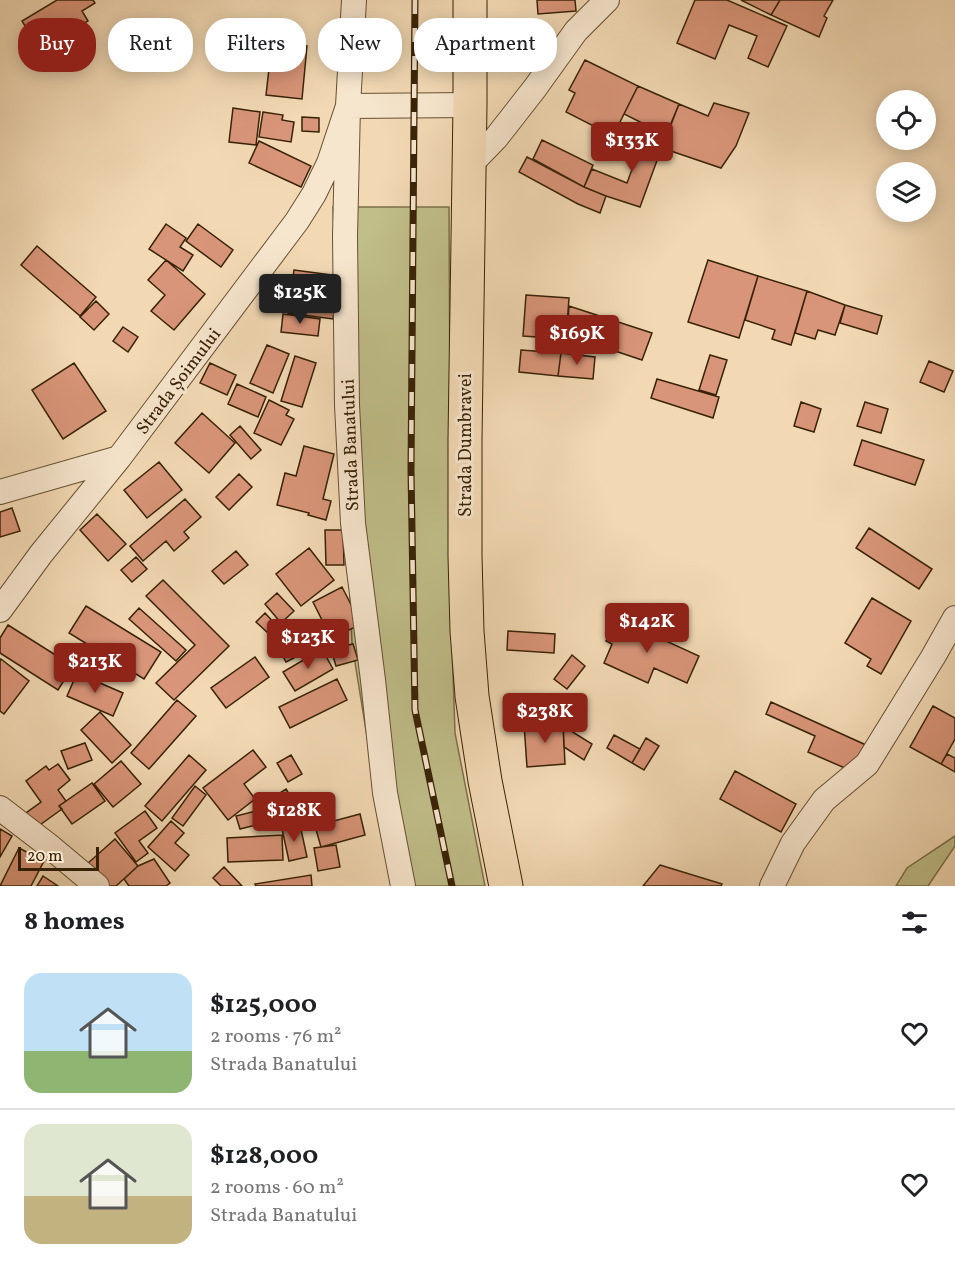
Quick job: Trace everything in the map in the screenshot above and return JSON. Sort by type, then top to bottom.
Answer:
[{"type":"main road","name":"Strada Dumbravei","points":[[470,0],[465,438],[467,631],[472,696],[485,782],[506,886]]},
{"type":"street","name":"Strada Banatului","points":[[354,0],[348,106],[345,236],[347,405],[353,523],[385,793],[403,886]]},
{"type":"street","points":[[469,166],[496,138],[576,31],[607,0]]},
{"type":"street","points":[[348,106],[470,105]]},
{"type":"street","name":"Strada Șoimului","points":[[0,610],[41,554],[119,459],[297,221],[314,194],[329,163],[348,106]]},
{"type":"street","points":[[0,492],[119,459]]},
{"type":"street","points":[[772,886],[793,843],[824,800],[867,764],[955,618]]},
{"type":"street","points":[[0,808],[97,886]]},
{"type":"shaded area","points":[[333,207],[449,207],[451,615],[455,733],[485,886],[406,886],[375,786],[352,644]]},
{"type":"shaded area","points":[[955,836],[955,846],[928,886],[896,886],[907,868]]},
{"type":"building","points":[[57,0],[93,0],[95,3],[82,11],[86,18],[27,18]]},
{"type":"building","points":[[537,0],[575,0],[576,11],[538,14]]},
{"type":"building","points":[[695,0],[727,0],[787,26],[768,67],[748,58],[757,36],[729,25],[715,59],[677,43]]},
{"type":"building","points":[[741,0],[780,0],[771,15]]},
{"type":"building","points":[[780,0],[833,0],[824,16],[827,18],[819,37],[771,15]]},
{"type":"building","points":[[585,60],[638,86],[613,136],[566,112],[575,93],[569,90]]},
{"type":"building","points":[[269,72],[305,72],[302,99],[266,95]]},
{"type":"building","points":[[638,86],[679,104],[667,133],[624,114]]},
{"type":"building","points":[[714,103],[749,113],[736,146],[721,168],[662,148],[679,104],[708,116]]},
{"type":"building","points":[[233,108],[260,112],[256,145],[229,142]]},
{"type":"building","points":[[263,112],[283,115],[282,120],[294,122],[291,142],[259,137]]},
{"type":"building","points":[[302,117],[319,118],[319,132],[302,131]]},
{"type":"building","points":[[648,126],[667,133],[640,207],[584,187],[592,169],[627,183]]},
{"type":"building","points":[[542,140],[593,165],[584,187],[533,159]]},
{"type":"building","points":[[259,141],[311,166],[301,187],[249,163]]},
{"type":"building","points":[[527,157],[606,196],[600,213],[578,204],[519,172]]},
{"type":"building","points":[[166,224],[186,238],[180,247],[193,255],[183,271],[149,249]]},
{"type":"building","points":[[198,224],[233,250],[221,267],[186,241]]},
{"type":"building","points":[[37,246],[96,297],[80,316],[21,265]]},
{"type":"building","points":[[166,260],[205,294],[174,330],[151,311],[165,295],[148,280]]},
{"type":"building","points":[[708,260],[758,276],[739,338],[688,322]]},
{"type":"building","points":[[294,270],[339,276],[333,319],[288,313]]},
{"type":"building","points":[[758,276],[807,291],[791,345],[772,339],[775,330],[745,320]]},
{"type":"building","points":[[269,283],[281,290],[273,304],[261,296]]},
{"type":"building","points":[[807,291],[845,305],[835,335],[818,330],[815,339],[795,333]]},
{"type":"building","points":[[526,295],[569,298],[566,339],[523,336]]},
{"type":"building","points":[[96,301],[109,314],[94,330],[80,317]]},
{"type":"building","points":[[845,305],[882,316],[877,334],[840,323]]},
{"type":"building","points":[[569,306],[652,333],[642,360],[567,335]]},
{"type":"building","points":[[283,314],[320,319],[318,336],[281,332]]},
{"type":"building","points":[[123,327],[138,337],[128,352],[113,341]]},
{"type":"building","points":[[267,345],[289,354],[273,393],[250,383]]},
{"type":"building","points":[[521,350],[561,353],[558,376],[519,372]]},
{"type":"building","points":[[561,353],[595,357],[593,379],[558,376]]},
{"type":"building","points":[[710,355],[727,360],[716,395],[699,390]]},
{"type":"building","points":[[295,356],[316,363],[302,407],[281,401]]},
{"type":"building","points":[[929,361],[953,371],[944,392],[920,382]]},
{"type":"building","points":[[74,363],[106,411],[63,439],[32,390]]},
{"type":"building","points":[[210,363],[236,375],[227,395],[200,383]]},
{"type":"building","points":[[657,379],[719,397],[713,418],[651,398]]},
{"type":"building","points":[[237,384],[266,397],[258,417],[228,404]]},
{"type":"building","points":[[269,400],[289,410],[286,415],[294,419],[281,445],[254,433]]},
{"type":"building","points":[[801,402],[821,409],[814,432],[794,426]]},
{"type":"building","points":[[865,402],[888,409],[881,433],[857,426]]},
{"type":"building","points":[[202,413],[235,443],[209,473],[175,443]]},
{"type":"building","points":[[240,426],[261,450],[251,459],[230,435]]},
{"type":"building","points":[[862,440],[924,460],[915,485],[854,465]]},
{"type":"building","points":[[304,446],[334,454],[323,499],[331,501],[326,520],[277,505],[285,473],[296,476]]},
{"type":"building","points":[[159,462],[182,490],[147,518],[124,490]]},
{"type":"building","points":[[239,474],[252,487],[229,510],[216,497]]},
{"type":"building","points":[[185,499],[201,517],[184,532],[189,538],[174,551],[166,541],[143,561],[130,546]]},
{"type":"building","points":[[12,508],[20,531],[0,537],[0,512]]},
{"type":"building","points":[[97,514],[126,544],[108,561],[80,530]]},
{"type":"building","points":[[869,528],[932,569],[919,589],[856,548]]},
{"type":"building","points":[[325,530],[343,530],[344,565],[326,565]]},
{"type":"building","points":[[309,548],[334,580],[301,606],[276,574]]},
{"type":"building","points":[[236,551],[248,565],[224,584],[212,571]]},
{"type":"building","points":[[136,557],[147,569],[132,582],[121,570]]},
{"type":"building","points":[[163,580],[229,646],[174,700],[156,683],[195,645],[146,596]]},
{"type":"building","points":[[342,587],[361,624],[286,662],[277,645],[323,622],[313,602]]},
{"type":"building","points":[[277,593],[294,611],[281,623],[265,604]]},
{"type":"building","points":[[872,598],[911,621],[881,674],[867,666],[871,659],[845,643]]},
{"type":"building","points":[[86,606],[161,652],[144,679],[69,633]]},
{"type":"building","points":[[139,608],[186,650],[176,661],[129,619]]},
{"type":"building","points":[[265,613],[276,625],[268,633],[256,622]]},
{"type":"building","points":[[616,618],[699,656],[687,683],[654,668],[648,683],[604,663],[612,644],[606,641]]},
{"type":"building","points":[[8,625],[73,666],[58,690],[0,653],[0,638]]},
{"type":"building","points":[[508,631],[555,634],[554,653],[507,650]]},
{"type":"building","points":[[353,644],[358,660],[336,666],[331,649]]},
{"type":"building","points":[[322,649],[333,669],[295,691],[283,672]]},
{"type":"building","points":[[572,655],[585,666],[567,689],[554,679]]},
{"type":"building","points":[[255,657],[269,677],[226,708],[211,688]]},
{"type":"building","points":[[1,659],[29,681],[4,714],[0,711]]},
{"type":"building","points":[[77,673],[123,693],[113,716],[67,696]]},
{"type":"building","points":[[337,679],[347,700],[290,728],[279,707]]},
{"type":"building","points":[[177,700],[196,716],[149,769],[131,753]]},
{"type":"building","points":[[771,702],[866,745],[854,772],[808,752],[815,736],[766,714]]},
{"type":"building","points":[[933,706],[955,718],[955,739],[941,764],[910,747]]},
{"type":"building","points":[[100,712],[131,745],[112,763],[81,730]]},
{"type":"building","points":[[563,722],[565,764],[527,767],[524,724]]},
{"type":"building","points":[[563,726],[592,744],[584,760],[564,747]]},
{"type":"building","points":[[614,735],[640,749],[632,763],[607,748]]},
{"type":"building","points":[[646,738],[659,746],[644,770],[632,763]]},
{"type":"building","points":[[85,743],[92,760],[68,769],[61,751]]},
{"type":"building","points":[[253,750],[266,767],[244,784],[255,799],[228,820],[203,788]]},
{"type":"building","points":[[947,754],[955,758],[955,772],[941,764]]},
{"type":"building","points":[[189,755],[206,770],[162,821],[145,806]]},
{"type":"building","points":[[291,755],[302,774],[288,782],[277,763]]},
{"type":"building","points":[[121,761],[141,784],[113,807],[94,784]]},
{"type":"building","points":[[58,764],[70,780],[58,790],[66,801],[59,806],[62,809],[37,827],[26,813],[41,802],[26,781],[46,766],[49,770]]},
{"type":"building","points":[[735,771],[796,804],[781,832],[720,799]]},
{"type":"building","points":[[92,783],[105,801],[72,824],[59,806]]},
{"type":"building","points":[[195,786],[206,795],[183,826],[172,818]]},
{"type":"building","points":[[286,789],[297,807],[271,823],[260,806]]},
{"type":"building","points":[[145,811],[157,828],[139,841],[148,853],[136,862],[115,833]]},
{"type":"building","points":[[256,811],[260,824],[240,829],[236,816]]},
{"type":"building","points":[[360,814],[365,835],[321,847],[315,826]]},
{"type":"building","points":[[171,821],[184,833],[175,843],[189,855],[175,871],[148,847]]},
{"type":"building","points":[[300,825],[307,857],[289,861],[282,829]]},
{"type":"building","points":[[0,829],[12,836],[0,857]]},
{"type":"building","points":[[282,835],[283,860],[228,862],[227,838]]},
{"type":"building","points":[[115,839],[138,866],[116,886],[106,886],[87,864]]},
{"type":"building","points":[[336,845],[340,867],[318,871],[314,848]]},
{"type":"building","points":[[19,848],[44,861],[31,886],[0,886]]},
{"type":"building","points":[[154,859],[170,883],[166,886],[129,886],[124,879],[138,866]]},
{"type":"building","points":[[660,865],[722,884],[721,886],[643,886]]},
{"type":"building","points":[[224,867],[242,886],[221,886],[213,878]]},
{"type":"building","points":[[311,875],[312,886],[256,886],[255,884]]},
{"type":"building","points":[[43,876],[58,886],[37,886]]},
{"type":"railway","points":[[415,0],[411,470],[415,710],[452,886]]}]
